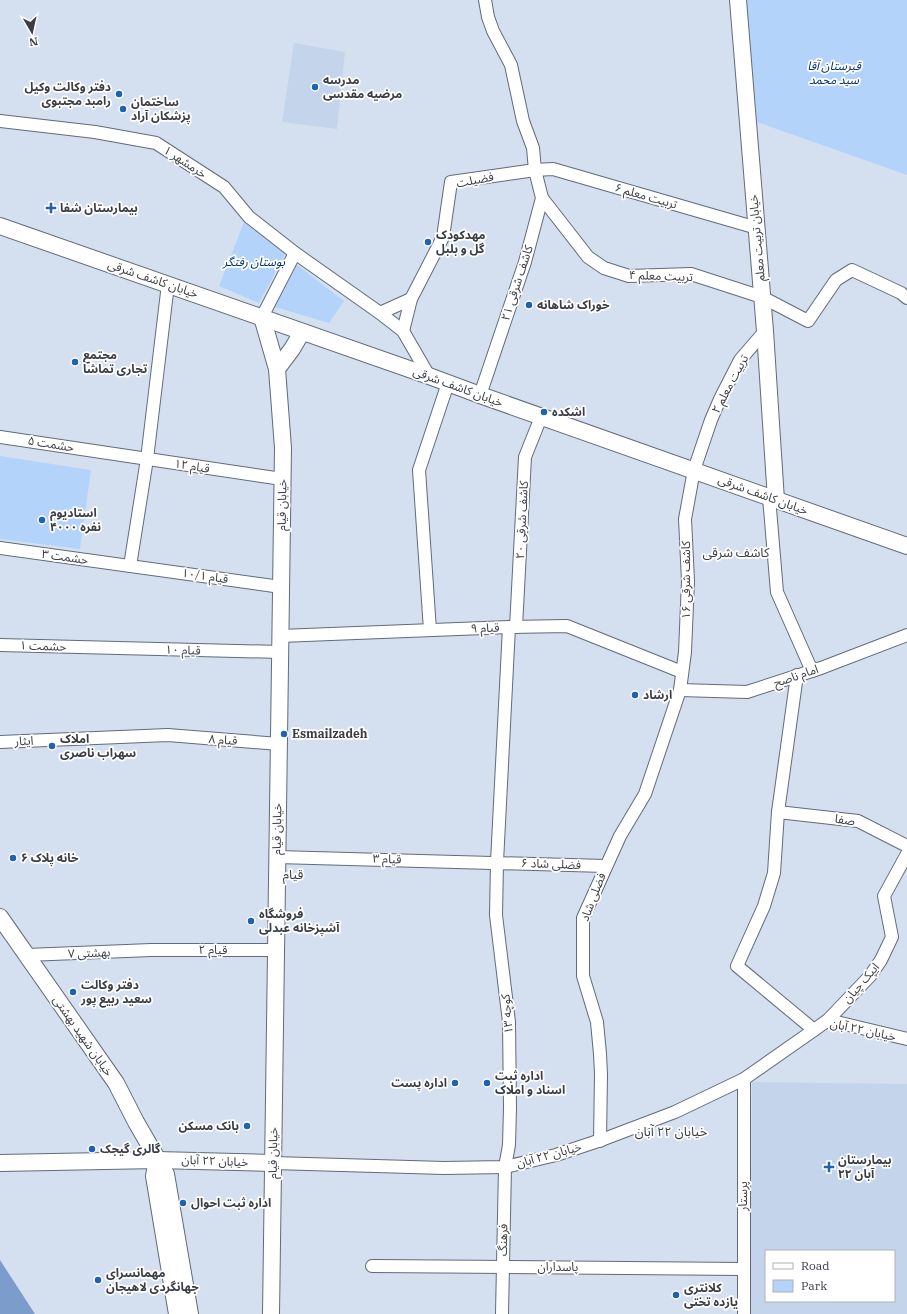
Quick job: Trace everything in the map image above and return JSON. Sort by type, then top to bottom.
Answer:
[{"type":"main road","name":"خیابان تربیت معلم","points":[[738,0],[765,331],[774,476],[768,497]]},
{"type":"main road","name":"خیابان کاشف شرقی","points":[[3,226],[907,546]]},
{"type":"main road","name":"خیابان قیام","points":[[262,317],[277,369],[283,448],[271,1314]]},
{"type":"main road","points":[[277,369],[292,349],[302,332]]},
{"type":"main road","name":"خیابان شهید بهشتی","points":[[0,917],[116,1083],[166,1174],[190,1314]]},
{"type":"main road","points":[[157,1160],[154,1176],[177,1314]]},
{"type":"main road","name":"خیابان ۲۲ آبان","points":[[0,1163],[157,1160],[273,1164]]},
{"type":"street","name":"کاشف شرقی ۲۱","points":[[480,395],[525,262],[542,198],[535,170],[533,148],[523,121],[511,65],[493,31],[488,17],[485,0]]},
{"type":"street","name":"خرمشهر ۱","points":[[0,121],[100,133],[156,143],[224,187],[249,217],[295,253]]},
{"type":"street","name":"تربیت معلم ۶","points":[[535,170],[553,169],[757,228]]},
{"type":"street","name":"فضیلت","points":[[403,331],[411,299],[443,237],[452,182],[535,170]]},
{"type":"street","name":"تربیت معلم ۴","points":[[542,198],[588,257],[604,268],[628,276],[691,274],[762,297],[808,321],[836,280],[852,270],[901,293],[907,298]]},
{"type":"street","points":[[262,317],[295,253],[403,331],[429,376]]},
{"type":"street","points":[[130,566],[146,459],[168,284]]},
{"type":"street","points":[[380,313],[411,299]]},
{"type":"street","name":"تربیت معلم ۲","points":[[694,470],[720,398],[740,360],[765,331]]},
{"type":"street","points":[[430,630],[419,470],[448,383]]},
{"type":"street","name":"کاشف شرقی ۲۰","points":[[497,862],[512,627],[525,457],[541,416]]},
{"type":"street","name":"حشمت ۵","points":[[0,437],[101,452]]},
{"type":"street","name":"قیام ۱۲","points":[[101,452],[282,479]]},
{"type":"street","name":"کاشف شرقی ۱۶","points":[[680,690],[685,652],[688,581],[685,519],[694,470]]},
{"type":"street","points":[[768,497],[777,592],[812,671]]},
{"type":"street","name":"حشمت ۳","points":[[0,548],[130,566]]},
{"type":"street","name":"قیام ۱۰/۱","points":[[130,566],[281,587]]},
{"type":"street","name":"قیام ۹","points":[[280,636],[567,626],[682,672]]},
{"type":"street","name":"امام ناصح","points":[[680,690],[748,692],[812,671],[907,635]]},
{"type":"street","name":"حشمت ۱","points":[[0,645],[86,648]]},
{"type":"street","name":"قیام ۱۰","points":[[86,648],[280,652]]},
{"type":"street","points":[[797,675],[778,812],[774,873],[764,906],[737,966],[814,1030]]},
{"type":"street","name":"فضلی شاد","points":[[600,1141],[601,1074],[598,1022],[583,976],[582,918],[620,836],[645,794],[680,690]]},
{"type":"street","name":"قیام ۸","points":[[168,736],[279,744]]},
{"type":"street","name":"ایثار","points":[[0,742],[168,736]]},
{"type":"street","name":"صفا","points":[[778,812],[858,821],[907,846]]},
{"type":"street","name":"ایپک چیان","points":[[828,1020],[870,976],[881,960],[892,937],[884,896],[907,854]]},
{"type":"street","name":"قیام ۳","points":[[277,857],[497,862]]},
{"type":"street","name":"فضلی شاد ۶","points":[[497,862],[606,866]]},
{"type":"street","name":"کوچه ۱۳","points":[[497,862],[496,915],[509,1022],[510,1115],[509,1146],[505,1167]]},
{"type":"street","name":"قیام ۲","points":[[150,950],[276,950]]},
{"type":"street","name":"بهشتی ۷","points":[[27,955],[150,950]]},
{"type":"street","name":"خیابان ۲۲ آبان","points":[[273,1164],[436,1168],[505,1167],[556,1155],[600,1141],[675,1112],[744,1078],[828,1020],[907,1039]]},
{"type":"street","name":"پرستار","points":[[744,1078],[744,1314]]},
{"type":"street","name":"فرهنگ","points":[[502,1314],[505,1167]]},
{"type":"street","name":"پاسداران","points":[[372,1266],[743,1269]]},
{"type":"shaded area","name":"مدرسه مرضیه مقدسی","points":[[294,43],[345,52],[337,129],[282,122]]},
{"type":"shaded area","name":"بیمارستان ۲۲ آبان","points":[[752,1082],[907,1084],[907,1314],[750,1314]]},
{"type":"shaded area","points":[[0,1260],[35,1314],[0,1314]]},
{"type":"green space","name":"قبرستان آقا سید محمد","points":[[746,0],[907,0],[907,175],[757,122]]},
{"type":"green space","name":"بوستان رفتگر","points":[[244,222],[285,254],[259,303],[219,286]]},
{"type":"green space","name":"بوستان رفتگر","points":[[297,265],[344,301],[329,323],[275,307]]},
{"type":"green space","name":"استادیوم ۴۰۰۰ نفره","points":[[0,456],[91,470],[80,549],[0,539]]},
{"type":"place","name":"مدرسه مرضیه مقدسی","points":[[315,87]]},
{"type":"place","name":"دفتر وکالت وکیل رامبد مجتبوی","points":[[119,94]]},
{"type":"place","name":"ساختمان پزشکان آراد","points":[[123,109]]},
{"type":"place","name":"بیمارستان شفا","points":[[51,208]]},
{"type":"place","name":"مهدکودک گل و بلبل","points":[[428,242]]},
{"type":"place","name":"خوراک شاهانه","points":[[529,305]]},
{"type":"place","name":"مجتمع تجاری تماشا","points":[[75,362]]},
{"type":"place","name":"اشکده","points":[[544,412]]},
{"type":"place","name":"استادیوم ۴۰۰۰ نفره","points":[[42,520]]},
{"type":"place","name":"ارشاد","points":[[635,695]]},
{"type":"place","name":"Esmailzadeh","points":[[284,734]]},
{"type":"place","name":"املاک سهراب ناصری","points":[[52,746]]},
{"type":"place","name":"خانه پلاک ۶","points":[[13,858]]},
{"type":"place","name":"فروشگاه آشپزخانه عبدلی","points":[[251,921]]},
{"type":"place","name":"دفتر وکالت سعید ربیع پور","points":[[73,992]]},
{"type":"place","name":"اداره پست","points":[[455,1083]]},
{"type":"place","name":"اداره ثبت اسناد و املاک","points":[[487,1083]]},
{"type":"place","name":"بانک مسکن","points":[[247,1126]]},
{"type":"place","name":"گالری گیجک","points":[[92,1149]]},
{"type":"place","name":"بیمارستان ۲۲ آبان","points":[[829,1167]]},
{"type":"place","name":"اداره ثبت احوال","points":[[183,1203]]},
{"type":"place","name":"مهمانسرای جهانگردی لاهیجان","points":[[98,1280]]},
{"type":"place","name":"کلانتری یازده تختی","points":[[676,1295]]},
{"type":"district","name":"کاشف شرقی","points":[[736,552]]},
{"type":"district","name":"قیام","points":[[293,874]]},
{"type":"district","name":"خیابان ۲۲ آبان","points":[[671,1131]]}]
